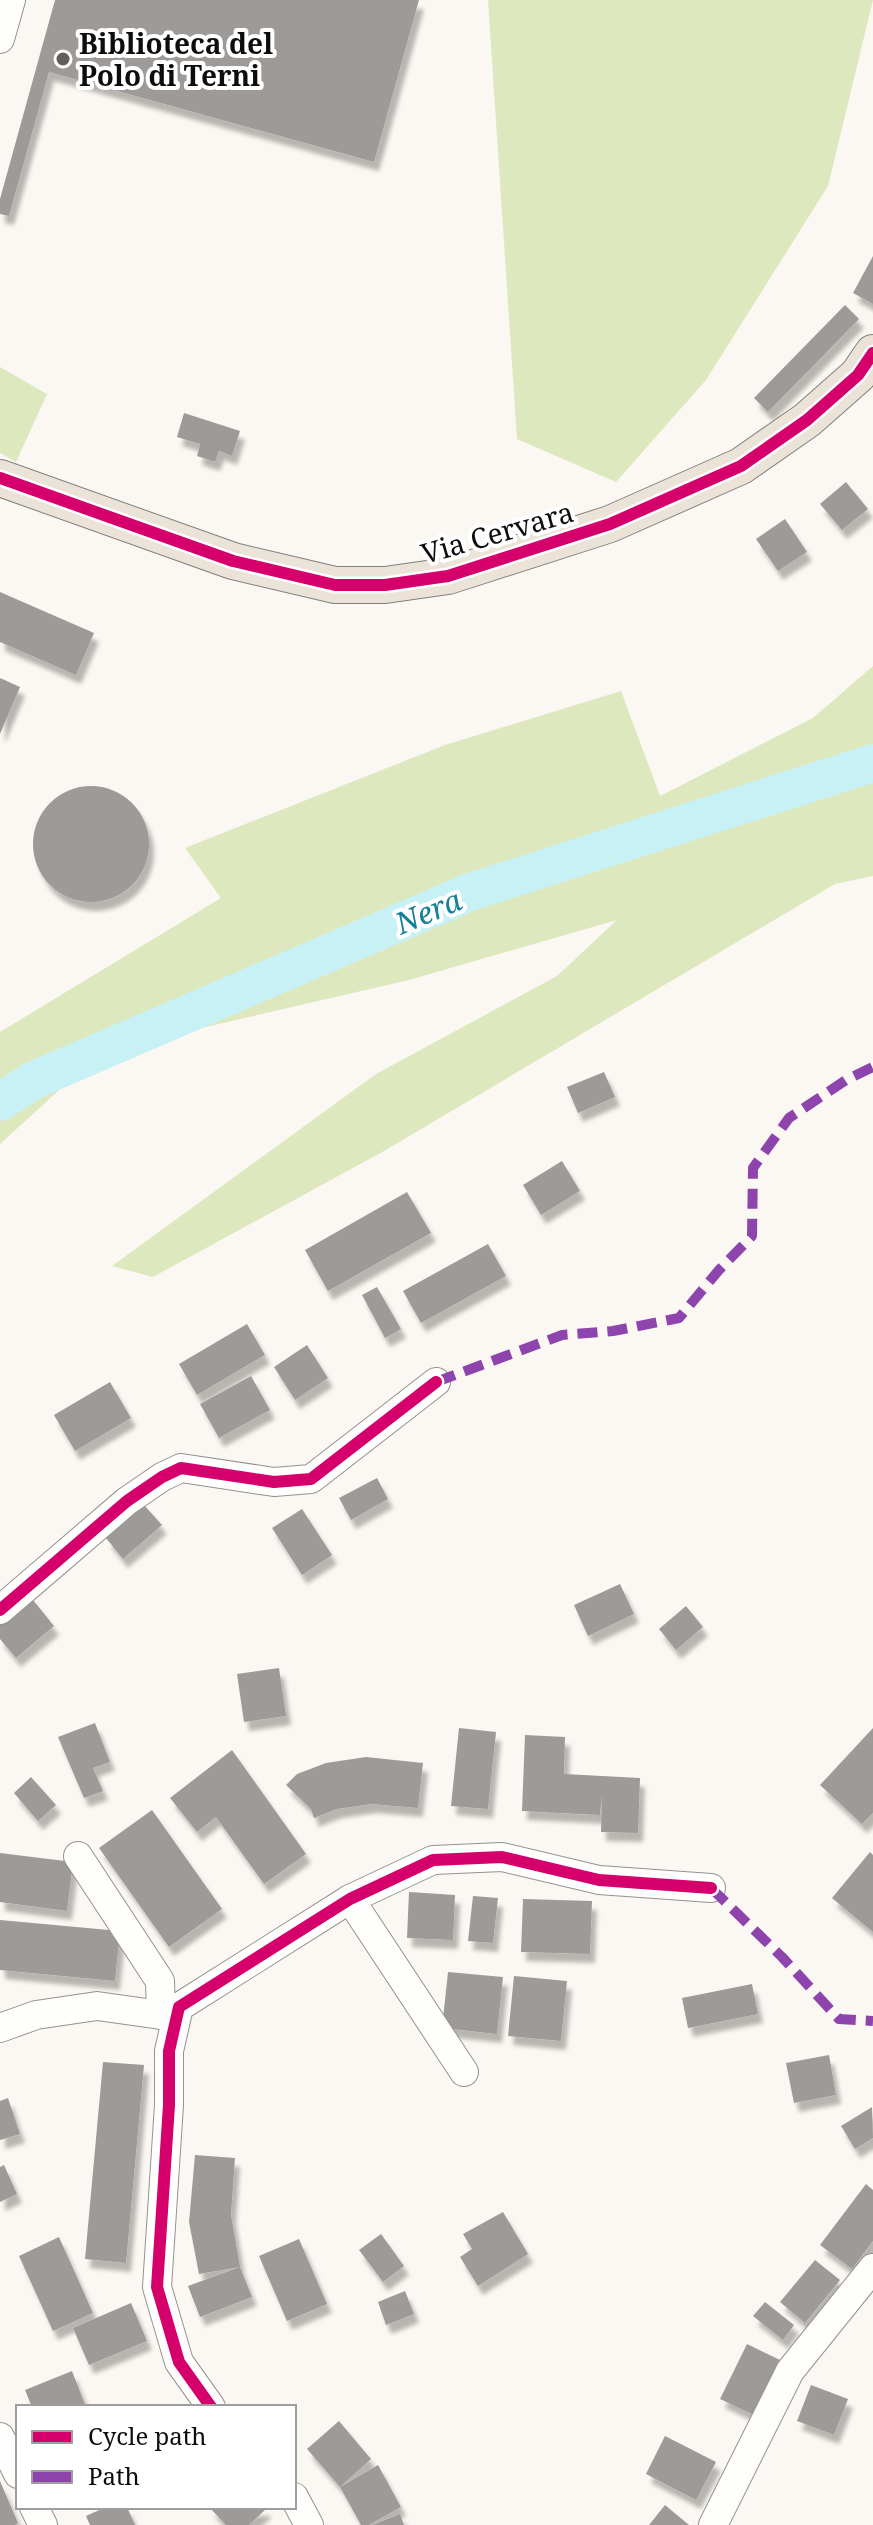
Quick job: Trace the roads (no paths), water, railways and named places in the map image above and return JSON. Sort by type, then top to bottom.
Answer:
[{"type":"main road","name":"Via Cervara","points":[[0,478],[233,561],[335,585],[385,585],[448,576],[610,524],[741,466],[807,420],[858,375],[873,353]]},
{"type":"street","points":[[0,39],[11,0]]},
{"type":"street","points":[[0,1610],[127,1501],[162,1477],[181,1468],[274,1482],[311,1479],[436,1382]]},
{"type":"street","points":[[78,1856],[160,1981],[170,2011],[169,2105],[157,2287],[179,2362],[210,2405]]},
{"type":"street","points":[[0,2028],[36,2015],[97,2006],[170,2011],[350,1899],[433,1860],[502,1857],[599,1880],[711,1888]]},
{"type":"street","points":[[350,1899],[464,2072]]},
{"type":"street","points":[[713,2525],[790,2371],[873,2268]]},
{"type":"street","points":[[0,2437],[16,2470]]},
{"type":"street","points":[[296,2501],[309,2525]]},
{"type":"waterway","name":"Nera","points":[[0,1102],[34,1080],[470,892],[873,763]]},
{"type":"place","name":"Biblioteca del Polo di Terni","points":[[63,59]]}]
